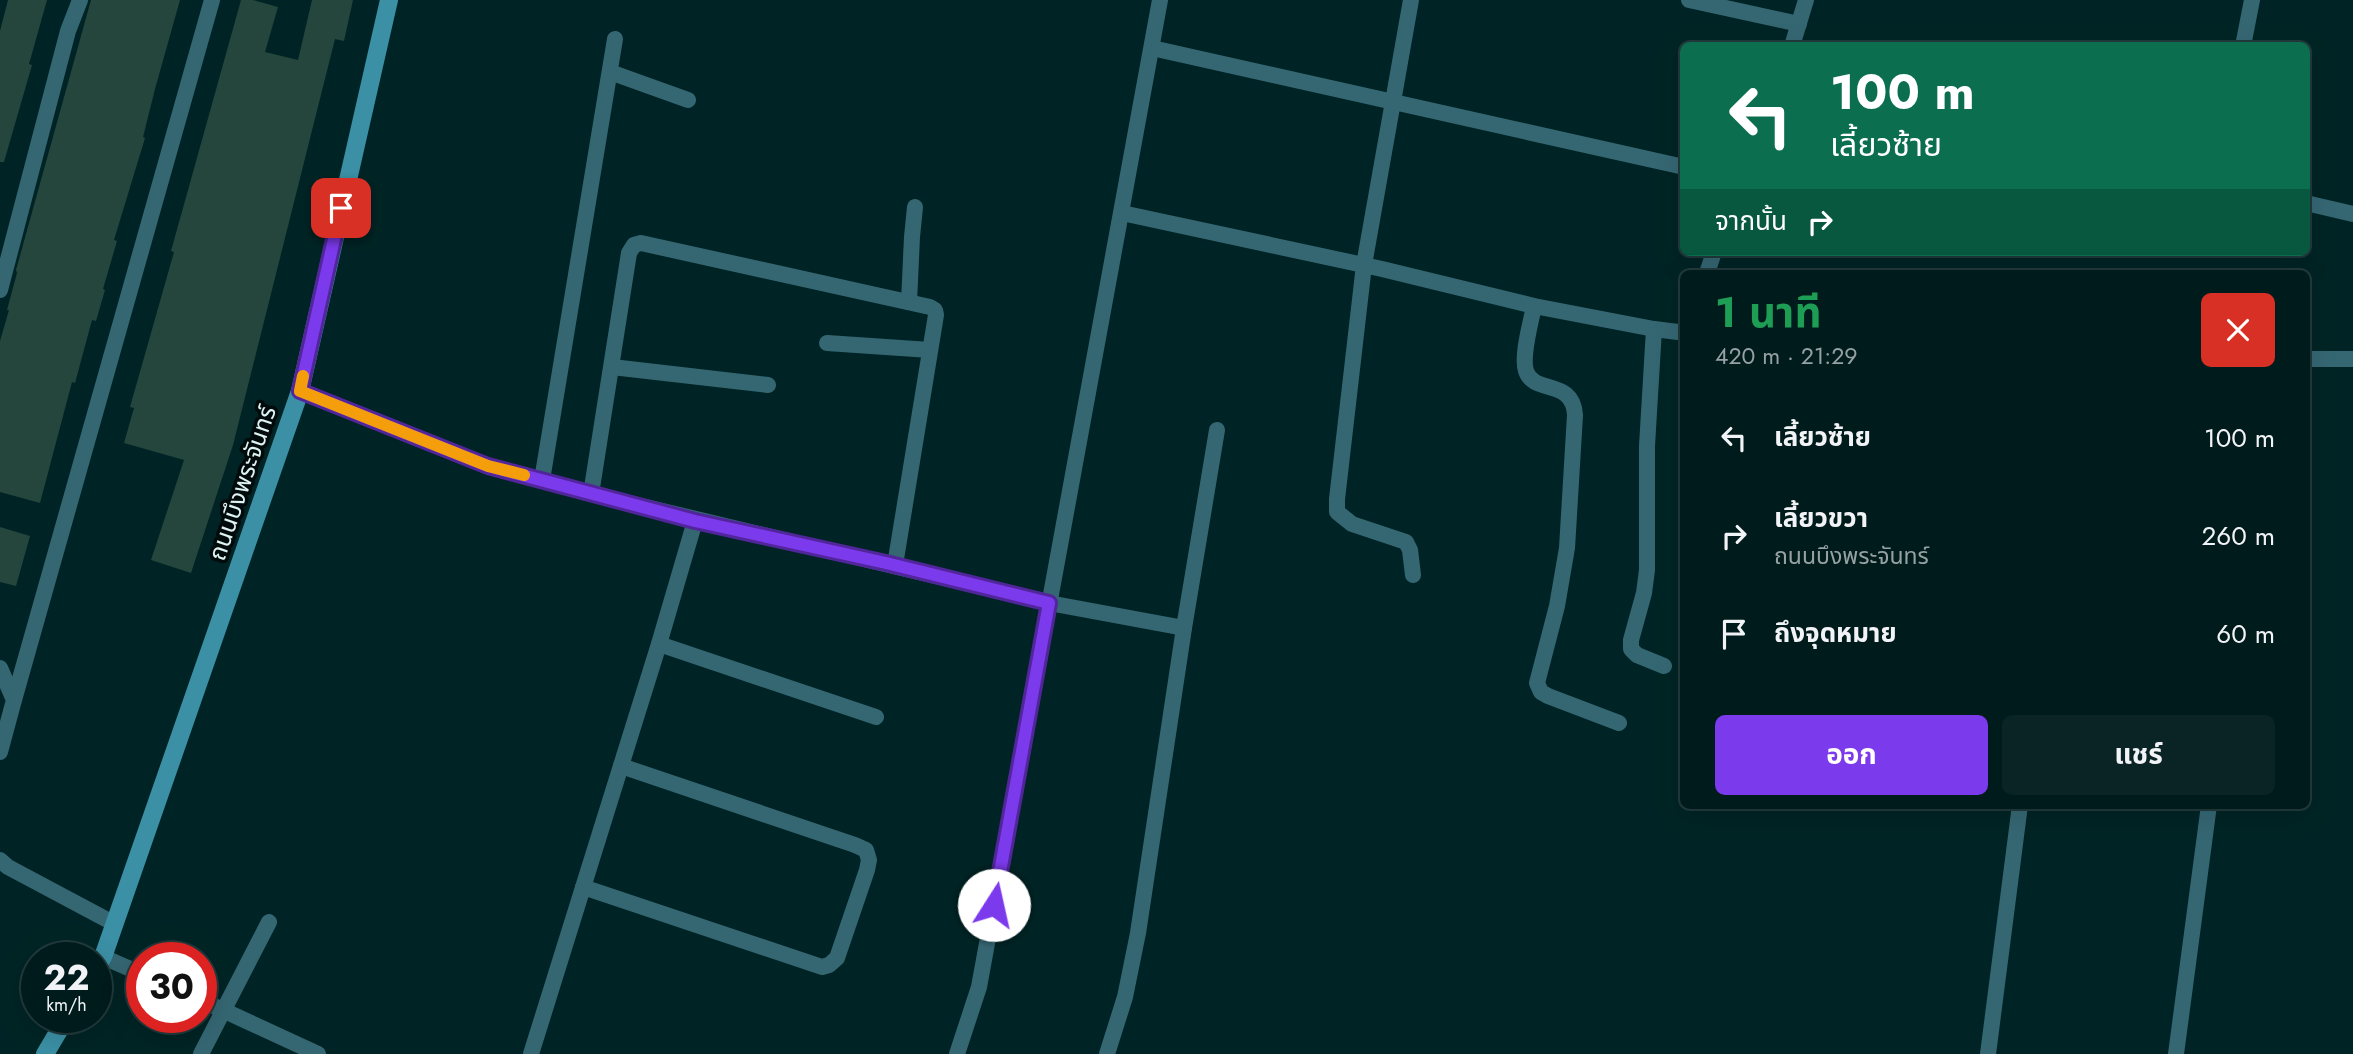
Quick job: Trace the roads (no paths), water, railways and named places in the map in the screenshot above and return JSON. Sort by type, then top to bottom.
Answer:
[{"type":"street","points":[[0,290],[68,31],[80,0]]},
{"type":"street","points":[[0,752],[212,0]]},
{"type":"street","name":"ถนนบึงพระจันทร์","points":[[108,942],[300,391],[389,0]]},
{"type":"street","points":[[957,1054],[979,987],[1160,0]]},
{"type":"street","points":[[1411,0],[1364,265],[1337,512],[1352,524],[1406,542],[1410,550],[1413,575]]},
{"type":"street","points":[[1689,0],[1799,24]]},
{"type":"street","points":[[1793,42],[1806,0]]},
{"type":"street","points":[[2244,42],[2252,0]]},
{"type":"street","points":[[542,480],[615,39]]},
{"type":"street","points":[[1152,48],[1680,166]]},
{"type":"street","points":[[610,72],[688,100]]},
{"type":"street","points":[[2310,204],[2353,214]]},
{"type":"street","points":[[909,302],[915,206]]},
{"type":"street","points":[[1122,214],[1364,265],[1534,306],[1680,332]]},
{"type":"street","points":[[591,494],[629,253],[634,245],[641,243],[909,302],[936,310],[895,565]]},
{"type":"street","points":[[1534,306],[1525,360],[1526,372],[1532,380],[1569,395],[1574,401],[1575,415],[1567,548],[1557,606],[1537,683],[1541,692],[1548,696],[1619,723]]},
{"type":"street","points":[[1654,329],[1647,446],[1647,570],[1631,649],[1637,655],[1664,666]]},
{"type":"street","points":[[827,343],[930,350]]},
{"type":"street","points":[[2310,359],[2353,360]]},
{"type":"street","points":[[612,367],[768,385]]},
{"type":"street","points":[[300,391],[488,466],[591,494],[695,521],[895,565],[1049,603],[1184,628]]},
{"type":"street","points":[[1107,1054],[1125,997],[1138,933],[1217,430]]},
{"type":"street","points":[[531,1054],[695,521]]},
{"type":"street","points":[[659,644],[876,717]]},
{"type":"street","points":[[0,668],[14,700]]},
{"type":"street","points":[[583,887],[822,967],[830,965],[837,958],[867,870],[869,860],[866,850],[855,845],[621,766]]},
{"type":"street","points":[[1987,1054],[2019,809]]},
{"type":"street","points":[[2176,1054],[2208,809]]},
{"type":"street","points":[[0,860],[8,867],[115,924]]},
{"type":"street","points":[[201,1054],[270,922]]},
{"type":"street","points":[[217,1007],[318,1054]]},
{"type":"street","points":[[45,1054],[58,1033]]}]
